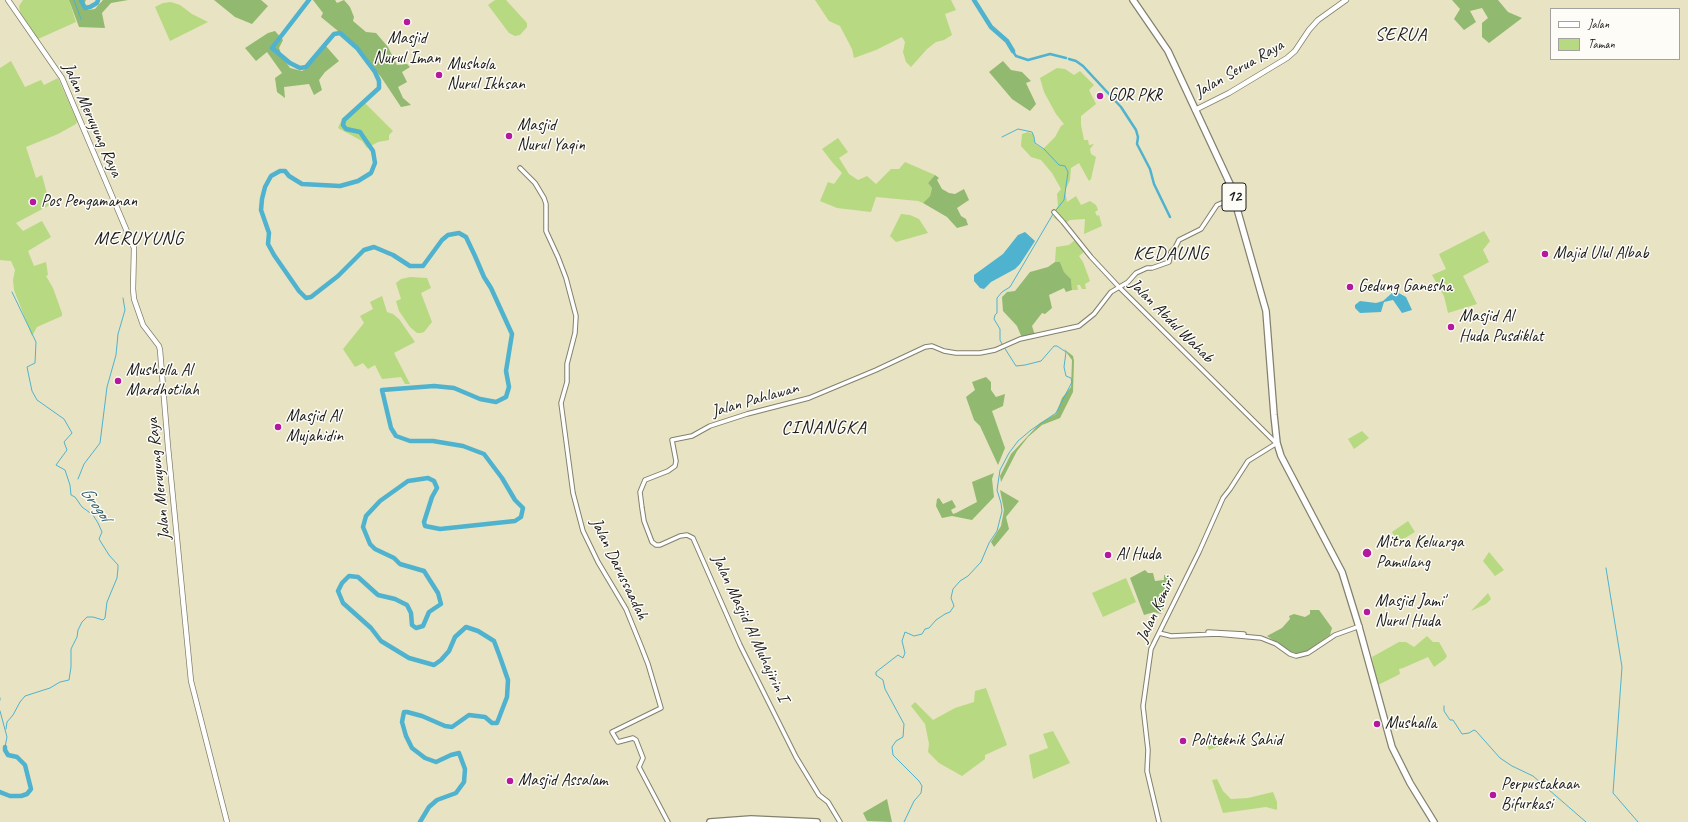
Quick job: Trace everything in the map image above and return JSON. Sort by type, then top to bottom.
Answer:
[{"type":"highway","name":"12","points":[[1133,0],[1168,51],[1232,183],[1268,308],[1277,442]]},
{"type":"highway","name":"12","points":[[1137,0],[1168,45],[1230,184],[1266,311],[1277,442],[1285,465],[1327,539],[1345,579],[1360,626],[1392,747],[1410,783],[1435,822]]},
{"type":"highway","points":[[710,822],[750,819],[817,822]]},
{"type":"main road","name":"Jalan Meruyung Raya","points":[[8,0],[62,78],[134,248],[134,299],[143,325],[159,346],[160,350],[191,680],[227,822]]},
{"type":"main road","name":"Jalan Serua Raya","points":[[1197,109],[1234,90],[1287,58],[1295,51],[1309,30],[1318,20],[1346,0]]},
{"type":"street","name":"Jalan Darussaadah","points":[[520,168],[536,184],[544,198],[546,204],[546,231],[559,260],[576,316],[575,333],[567,364],[567,382],[561,403],[573,493],[583,531],[598,562],[626,609],[648,664],[661,708],[612,732],[618,742],[633,738],[636,740],[643,758],[639,767],[668,822]]},
{"type":"street","points":[[1118,286],[1128,282],[1136,273],[1145,268],[1152,268],[1169,262],[1170,252],[1175,248],[1179,240],[1201,229],[1217,206],[1234,198]]},
{"type":"street","name":"Jalan Abdul Wahab","points":[[1054,213],[1118,286],[1277,442]]},
{"type":"street","name":"Jalan Pahlawan","points":[[693,538],[688,535],[682,536],[660,545],[656,545],[652,542],[643,516],[640,492],[645,480],[671,470],[676,464],[672,440],[692,436],[710,426],[747,414],[808,398],[876,370],[925,347],[932,346],[947,352],[975,354],[990,351],[1027,337],[1079,326],[1089,319],[1111,292],[1118,286]]},
{"type":"street","name":"Jalan Kemiri","points":[[1159,822],[1147,771],[1148,750],[1143,706],[1148,661],[1151,649],[1197,556],[1222,498],[1230,489],[1248,461],[1277,442]]},
{"type":"street","name":"Jalan Masjid Al Muhajirin I","points":[[693,538],[740,645],[801,764],[819,794],[828,802],[840,822]]},
{"type":"street","points":[[1159,632],[1171,636],[1216,634],[1261,638],[1276,644],[1290,654],[1296,656],[1308,653],[1335,635],[1360,626]]},
{"type":"green space","points":[[23,0],[69,0],[76,22],[38,39],[20,12],[19,6]]},
{"type":"green space","points":[[69,0],[86,0],[84,4],[88,10],[95,9],[103,0],[128,0],[111,3],[102,13],[105,28],[79,27]]},
{"type":"green space","points":[[214,0],[261,0],[268,6],[252,24],[235,17]]},
{"type":"green space","points":[[313,0],[335,0],[337,3],[344,0],[350,7],[354,17],[353,21],[366,32],[376,33],[388,47],[397,65],[407,64],[410,67],[402,72],[407,82],[398,87],[403,98],[411,105],[401,107],[381,77],[355,45],[321,17],[323,13]]},
{"type":"green space","points":[[495,0],[506,0],[527,23],[527,27],[520,35],[515,36],[509,33],[488,5]]},
{"type":"green space","points":[[815,0],[951,0],[956,10],[945,14],[952,35],[944,40],[936,42],[927,49],[911,67],[906,62],[903,52],[905,42],[902,37],[876,50],[854,58],[852,49],[840,26],[829,21]]},
{"type":"green space","points":[[1452,0],[1498,0],[1508,12],[1522,18],[1489,43],[1482,37],[1482,23],[1488,18],[1482,8],[1470,11],[1476,22],[1464,30],[1454,19],[1460,9]]},
{"type":"green space","points":[[171,2],[180,5],[192,14],[208,22],[170,41],[155,7],[163,3]]},
{"type":"green space","points":[[275,31],[283,40],[279,48],[282,56],[290,68],[302,71],[307,68],[310,61],[325,45],[339,61],[325,72],[319,80],[322,90],[314,95],[309,84],[284,87],[285,98],[277,92],[275,78],[282,73],[267,52],[256,61],[245,48],[268,33]]},
{"type":"green space","points":[[11,61],[25,87],[41,80],[44,85],[58,78],[77,121],[76,124],[58,134],[26,147],[36,178],[42,175],[50,205],[16,223],[23,231],[42,221],[51,237],[28,251],[34,266],[46,262],[48,275],[46,276],[53,288],[62,313],[62,316],[37,327],[32,336],[14,290],[13,280],[15,270],[11,261],[0,260],[0,68]]},
{"type":"green space","points":[[1003,61],[1011,70],[1022,72],[1031,81],[1026,83],[1036,104],[1030,111],[1012,99],[989,72]]},
{"type":"green space","points":[[1057,68],[1065,69],[1074,75],[1080,71],[1094,85],[1089,90],[1096,104],[1081,116],[1084,140],[1088,140],[1089,145],[1094,144],[1090,149],[1091,154],[1096,157],[1091,179],[1089,181],[1079,163],[1071,168],[1070,180],[1065,191],[1067,202],[1076,196],[1081,205],[1090,201],[1096,205],[1098,210],[1095,212],[1097,216],[1099,215],[1102,226],[1084,234],[1085,219],[1070,220],[1063,225],[1053,217],[1056,214],[1054,212],[1058,206],[1057,194],[1061,189],[1052,173],[1041,160],[1031,157],[1021,146],[1022,134],[1028,132],[1033,134],[1035,144],[1043,149],[1055,137],[1061,126],[1064,124],[1056,114],[1044,92],[1040,78]]},
{"type":"green space","points":[[363,101],[393,131],[389,135],[389,140],[378,142],[367,148],[362,141],[338,128],[342,119]]},
{"type":"green space","points":[[838,138],[848,152],[839,158],[849,174],[858,180],[867,176],[876,184],[891,169],[899,169],[905,162],[935,175],[928,183],[932,188],[930,196],[923,203],[918,201],[876,197],[871,212],[837,208],[820,201],[828,182],[834,184],[842,173],[822,149]]},
{"type":"green space","points":[[935,175],[939,178],[937,180],[942,189],[949,193],[955,194],[964,189],[969,200],[957,208],[961,216],[966,219],[968,225],[957,228],[947,217],[923,203],[930,196],[932,188],[928,183]]},
{"type":"green space","points":[[901,214],[910,215],[919,219],[928,233],[896,242],[890,236]]},
{"type":"green space","points":[[1484,231],[1490,241],[1483,250],[1489,262],[1463,276],[1477,304],[1448,313],[1444,296],[1432,275],[1446,269],[1439,254]]},
{"type":"green space","points":[[1075,240],[1085,251],[1079,256],[1083,262],[1090,281],[1085,284],[1086,289],[1082,289],[1080,285],[1077,285],[1078,290],[1072,290],[1071,279],[1064,272],[1060,262],[1055,262],[1056,247],[1069,245]]},
{"type":"green space","points":[[1055,262],[1060,262],[1064,272],[1071,279],[1072,290],[1066,292],[1064,288],[1049,295],[1052,308],[1045,314],[1042,313],[1032,326],[1035,335],[1022,338],[1017,326],[1003,311],[1002,297],[1007,292],[1015,291],[1030,272],[1048,267]]},
{"type":"green space","points":[[410,277],[427,278],[431,288],[421,293],[432,322],[424,332],[421,333],[417,333],[410,327],[399,311],[396,301],[401,299],[396,283],[401,279]]},
{"type":"green space","points":[[382,296],[387,312],[393,314],[399,319],[415,342],[394,353],[410,384],[405,384],[401,377],[382,379],[375,365],[368,369],[363,363],[355,367],[343,349],[364,323],[360,316],[373,309],[370,302]]},
{"type":"green space","points":[[1064,349],[1073,356],[1073,392],[1060,418],[1042,425],[1028,437],[1017,451],[1001,482],[1000,476],[1011,454],[1040,423],[1056,414],[1062,398],[1071,387],[1072,360]]},
{"type":"green space","points":[[986,377],[991,382],[991,390],[996,397],[1005,394],[1003,406],[992,411],[1005,448],[998,465],[980,426],[974,420],[966,397],[975,390],[972,382]]},
{"type":"green space","points":[[1362,431],[1369,438],[1354,449],[1348,439]]},
{"type":"green space","points":[[994,473],[992,479],[994,497],[972,520],[952,516],[942,518],[936,506],[937,499],[939,498],[943,504],[952,500],[956,507],[951,510],[953,514],[956,513],[977,502],[972,482]]},
{"type":"green space","points":[[1000,490],[1019,501],[1006,517],[1009,529],[994,547],[991,542],[1001,526],[1004,510]]},
{"type":"green space","points":[[1408,521],[1415,532],[1398,542],[1392,532]]},
{"type":"green space","points":[[1489,552],[1504,570],[1495,576],[1483,561]]},
{"type":"green space","points":[[1145,570],[1148,573],[1153,573],[1155,581],[1164,580],[1164,575],[1172,577],[1165,589],[1164,607],[1161,614],[1154,612],[1144,615],[1130,578]]},
{"type":"green space","points":[[1126,578],[1136,602],[1103,617],[1092,593]]},
{"type":"green space","points":[[1488,593],[1491,599],[1486,604],[1471,611]]},
{"type":"green space","points":[[1310,610],[1319,610],[1332,628],[1330,635],[1305,653],[1292,653],[1267,636],[1282,628],[1290,619],[1289,616],[1294,614],[1305,617],[1310,614]]},
{"type":"green space","points":[[1427,636],[1433,642],[1439,642],[1447,656],[1445,659],[1434,667],[1428,657],[1399,669],[1400,674],[1378,685],[1372,657],[1399,642],[1406,642],[1414,647]]},
{"type":"green space","points":[[986,688],[1007,745],[985,755],[985,759],[962,776],[939,763],[928,752],[929,744],[925,724],[911,706],[915,702],[933,720],[955,708],[974,702],[975,691]]},
{"type":"green space","points":[[1053,731],[1070,763],[1033,779],[1029,755],[1048,748],[1043,734]]},
{"type":"green space","points":[[1215,735],[1219,746],[1209,750],[1205,739]]},
{"type":"green space","points":[[1217,779],[1223,791],[1231,799],[1248,798],[1273,792],[1277,802],[1277,810],[1266,807],[1223,813],[1212,780]]},
{"type":"green space","points":[[887,799],[892,822],[867,821],[863,813]]},
{"type":"water","points":[[1025,232],[1035,241],[1020,264],[1015,269],[991,282],[984,289],[980,288],[974,281],[974,275],[1003,254],[1018,235]]},
{"type":"water","points":[[1397,292],[1406,297],[1412,310],[1402,313],[1393,300],[1384,302],[1381,312],[1360,313],[1355,308],[1355,305],[1360,301],[1376,303],[1383,301],[1392,293]]},
{"type":"waterway","points":[[74,0],[81,19]]},
{"type":"waterway","points":[[81,0],[85,8],[97,3],[98,0]]},
{"type":"waterway","points":[[309,0],[272,48],[290,63],[300,68],[306,67],[334,34],[340,33],[357,48],[375,72],[379,81],[379,88],[344,120],[343,125],[346,129],[360,132],[373,151],[375,163],[371,173],[358,181],[340,186],[302,184],[289,176],[285,171],[280,171],[271,176],[265,187],[261,210],[269,233],[268,244],[274,255],[299,291],[306,298],[311,297],[338,276],[364,250],[374,247],[393,255],[410,266],[423,266],[442,240],[448,235],[459,233],[466,237],[512,334],[506,371],[509,387],[506,397],[496,402],[480,399],[454,388],[434,386],[382,390],[391,428],[396,436],[410,441],[433,441],[463,446],[484,454],[502,478],[515,500],[523,508],[521,517],[515,521],[440,529],[425,526],[424,522],[432,497],[437,488],[434,481],[428,478],[408,481],[380,501],[366,516],[363,527],[370,544],[375,549],[394,558],[400,564],[424,571],[438,593],[441,604],[429,612],[423,626],[416,628],[412,625],[411,613],[407,605],[395,599],[378,595],[358,577],[349,576],[342,583],[338,591],[343,603],[371,628],[381,641],[409,658],[434,665],[449,651],[455,637],[466,627],[478,631],[494,641],[500,657],[508,680],[507,697],[497,723],[492,723],[485,717],[469,715],[452,727],[445,726],[422,716],[404,712],[402,722],[406,736],[412,748],[425,758],[436,762],[459,753],[465,769],[464,782],[456,793],[437,800],[429,807],[420,822]]},
{"type":"waterway","points":[[974,0],[991,27],[1007,41],[1013,51]]},
{"type":"waterway","points":[[1014,53],[1016,56],[1028,60],[1050,54],[1066,58]]},
{"type":"waterway","points":[[1069,59],[1076,61],[1083,66],[1121,107],[1136,130],[1138,137],[1137,144],[1150,169],[1154,184],[1170,217]]},
{"type":"waterway","points":[[1002,137],[1018,129],[1032,132],[1035,143],[1044,149],[1059,165],[1065,166],[1068,172],[1064,200],[1053,214],[1010,287],[1002,292],[997,298],[997,313],[994,319],[1000,329],[1000,340],[1002,344]]},
{"type":"waterway","name":"Grogol","points":[[6,729],[7,722],[25,696],[69,680],[71,649],[77,637],[78,630],[82,622],[87,617],[103,620],[105,618],[107,602],[117,578],[118,568],[118,565],[109,555],[99,539],[102,532],[98,523],[93,515],[82,507],[75,497],[71,495],[70,485],[65,470],[56,465],[67,450],[64,442],[72,433],[64,419],[37,400],[32,391],[27,367],[35,363],[36,342],[12,292]]},
{"type":"waterway","points":[[78,479],[84,464],[100,443],[107,387],[116,355],[118,334],[125,310],[123,298]]},
{"type":"waterway","points":[[904,822],[914,801],[921,793],[922,786],[919,781],[893,755],[892,747],[896,741],[903,737],[904,724],[885,689],[883,680],[876,675],[876,672],[898,655],[903,658],[905,653],[902,641],[905,632],[914,636],[922,634],[925,629],[929,628],[936,620],[950,612],[954,606],[951,598],[953,589],[981,562],[989,543],[997,531],[1002,511],[997,490],[1000,470],[1009,453],[1018,441],[1056,413],[1072,382],[1071,378],[1066,376],[1064,367],[1066,352],[1057,346],[1054,346],[1041,361],[1016,366],[1004,347]]},
{"type":"waterway","points":[[1606,568],[1622,667],[1613,793],[1638,822]]},
{"type":"waterway","points":[[1444,706],[1444,711],[1450,720],[1453,720],[1462,734],[1469,733],[1474,730],[1476,731],[1500,758],[1512,766],[1533,776],[1586,822]]},
{"type":"waterway","name":"Grogol","points":[[0,711],[7,737],[5,747]]},
{"type":"waterway","points":[[0,792],[10,796],[21,796],[27,794],[31,789],[25,765],[17,757],[8,755],[5,747]]},
{"type":"place","name":"Masjid Nurul Iman","points":[[407,22]]},
{"type":"place","name":"Mushola Nurul Ikhsan","points":[[439,75]]},
{"type":"place","name":"GOR PKR","points":[[1100,96]]},
{"type":"place","name":"Masjid Nurul Yaqin","points":[[509,136]]},
{"type":"place","name":"Pos Pengamanan","points":[[33,202]]},
{"type":"place","name":"Majid Ulul Albab","points":[[1545,254]]},
{"type":"place","name":"Gedung Ganesha","points":[[1350,287]]},
{"type":"place","name":"Masjid Al Huda Pusdiklat","points":[[1451,327]]},
{"type":"place","name":"Musholla Al Mardhotilah","points":[[118,381]]},
{"type":"place","name":"Masjid Al Mujahidin","points":[[278,427]]},
{"type":"place","name":"Mitra Keluarga Pamulang","points":[[1367,553]]},
{"type":"place","name":"Al Huda","points":[[1108,555]]},
{"type":"place","name":"Masjid Jami' Nurul Huda","points":[[1367,612]]},
{"type":"place","name":"Mushalla","points":[[1377,724]]},
{"type":"place","name":"Politeknik Sahid","points":[[1183,741]]},
{"type":"place","name":"Masjid Assalam","points":[[510,781]]},
{"type":"place","name":"Perpustakaan Bifurkasi","points":[[1493,795]]},
{"type":"district","name":"SERUA","points":[[1401,35]]},
{"type":"district","name":"MERUYUNG","points":[[139,239]]},
{"type":"district","name":"KEDAUNG","points":[[1171,254]]},
{"type":"district","name":"CINANGKA","points":[[824,428]]}]
